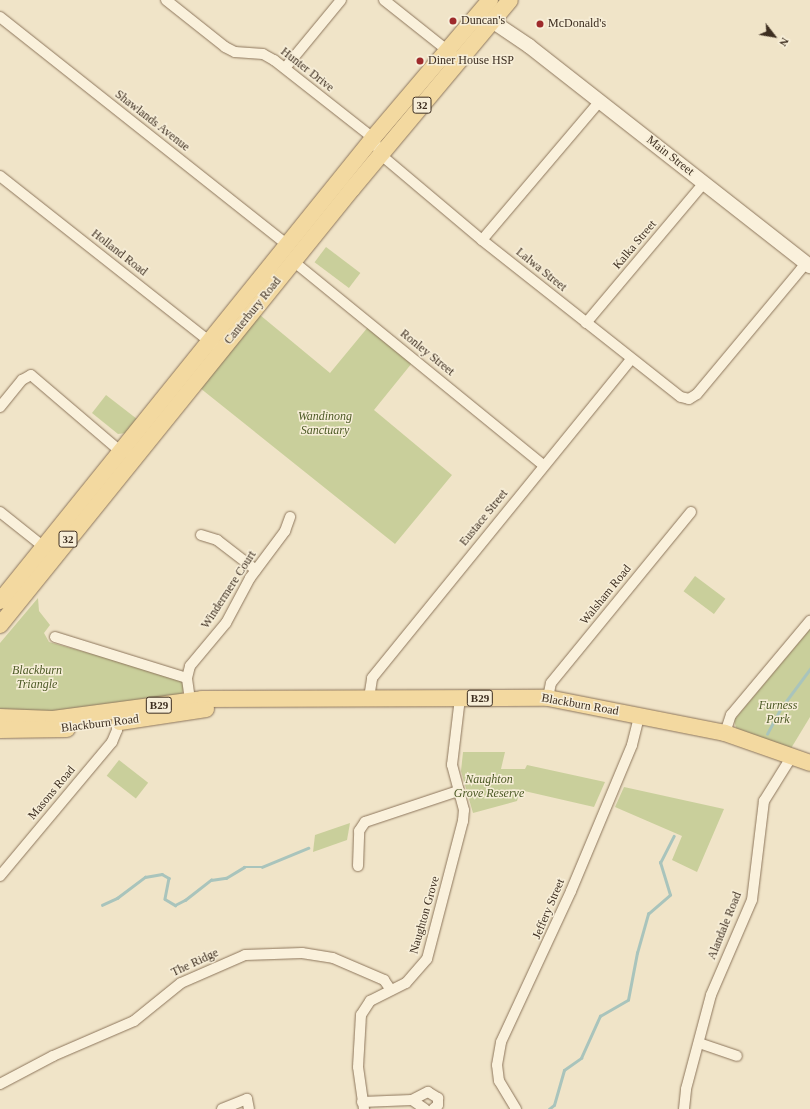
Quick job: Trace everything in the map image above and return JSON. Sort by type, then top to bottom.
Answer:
[{"type":"main road","name":"Canterbury Road","points":[[288,253],[380,155],[453,56],[491,11],[510,0]]},
{"type":"main road","name":"Canterbury Road","points":[[0,601],[44,547],[129,450],[216,346],[288,253],[373,138],[453,56]]},
{"type":"main road","name":"Canterbury Road","points":[[0,625],[129,450]]},
{"type":"main road","name":"Blackburn Road","points":[[0,730],[50,730],[117,717],[146,706],[191,706],[246,700],[548,698],[726,733],[810,763]]},
{"type":"main road","points":[[146,706],[170,714]]},
{"type":"main road","name":"Blackburn Road","points":[[0,717],[53,719],[170,714],[191,706]]},
{"type":"street","name":"Hunter Drive","points":[[166,0],[225,47],[235,52],[263,54],[285,68],[373,138],[380,155]]},
{"type":"street","points":[[285,68],[341,0]]},
{"type":"street","points":[[384,0],[453,56]]},
{"type":"street","name":"Main Street","points":[[491,11],[529,46],[808,264]]},
{"type":"street","name":"Shawlands Avenue","points":[[0,17],[288,253]]},
{"type":"street","points":[[482,240],[600,101]]},
{"type":"street","name":"Lalwa Street","points":[[380,155],[586,324],[680,397],[689,399],[697,394],[808,264]]},
{"type":"street","name":"Holland Road","points":[[0,176],[216,346]]},
{"type":"street","name":"Kalka Street","points":[[586,324],[704,183]]},
{"type":"street","name":"Ronley Street","points":[[288,253],[543,465]]},
{"type":"street","name":"Eustace Street","points":[[368,698],[372,678],[630,359]]},
{"type":"street","points":[[0,407],[22,380],[31,375],[100,432],[129,450]]},
{"type":"street","points":[[0,512],[44,547]]},
{"type":"street","name":"Walsham Road","points":[[548,698],[551,683],[691,512]]},
{"type":"street","name":"Windermere Court","points":[[187,678],[190,666],[226,623],[256,570],[281,538],[290,517]]},
{"type":"street","points":[[201,535],[217,540],[256,570]]},
{"type":"street","points":[[726,733],[731,715],[810,621]]},
{"type":"street","points":[[55,637],[187,678],[191,706]]},
{"type":"street","name":"Naughton Grove","points":[[363,1106],[358,1067],[360,1015],[370,1001],[406,983],[422,967],[430,948],[464,815],[452,765],[460,698]]},
{"type":"street","name":"Jeffery Street","points":[[516,1109],[499,1081],[497,1065],[501,1042],[574,884],[632,745],[639,716]]},
{"type":"street","name":"Masons Road","points":[[0,876],[112,742],[117,730],[117,717]]},
{"type":"street","name":"Alandale Road","points":[[684,1109],[686,1089],[711,996],[752,900],[764,801],[792,756]]},
{"type":"street","points":[[358,866],[359,831],[365,822],[458,791]]},
{"type":"street","name":"The Ridge","points":[[0,1084],[53,1056],[134,1020],[181,983],[244,955],[302,953],[333,958],[384,980],[391,990]]},
{"type":"street","points":[[699,1044],[737,1056]]},
{"type":"street","points":[[363,1106],[412,1100],[428,1092],[433,1093],[439,1101],[432,1109]]},
{"type":"street","points":[[222,1109],[247,1098],[249,1109]]},
{"type":"street","points":[[412,1100],[425,1109]]},
{"type":"green space","points":[[326,247],[360,273],[349,288],[315,262]]},
{"type":"green space","name":"Wandinong Sanctuary","points":[[260,315],[330,373],[368,327],[412,363],[374,410],[452,475],[395,544],[200,388]]},
{"type":"green space","points":[[106,395],[137,419],[126,433],[118,434],[92,413]]},
{"type":"green space","points":[[695,576],[725,599],[714,614],[684,591]]},
{"type":"green space","name":"Blackburn Triangle","points":[[38,598],[39,611],[50,625],[44,633],[49,642],[179,678],[184,686],[182,695],[77,712],[0,712],[0,643]]},
{"type":"green space","name":"Furness Park","points":[[810,629],[810,717],[790,750],[736,728],[734,720]]},
{"type":"green space","name":"Naughton Grove Reserve","points":[[463,752],[505,752],[501,769],[525,769],[527,765],[605,782],[594,807],[520,790],[517,801],[473,813],[461,771]]},
{"type":"green space","points":[[119,760],[148,783],[136,799],[107,776]]},
{"type":"green space","points":[[624,787],[724,809],[697,872],[672,860],[682,836],[615,807]]},
{"type":"green space","points":[[350,823],[347,840],[313,852],[315,835]]},
{"type":"waterway","points":[[767,734],[781,708],[810,669]]},
{"type":"waterway","points":[[549,1109],[554,1105],[564,1070],[581,1058],[600,1016],[628,1000],[637,953],[648,914],[670,895],[660,863],[674,836]]},
{"type":"waterway","points":[[102,905],[117,898],[145,877],[162,874],[169,878],[165,899],[175,905],[185,900],[211,880],[226,878],[244,867],[262,867],[308,848]]},
{"type":"place","name":"Duncan's","points":[[453,21]]},
{"type":"place","name":"McDonald's","points":[[540,24]]},
{"type":"place","name":"Diner House HSP","points":[[420,61]]}]
